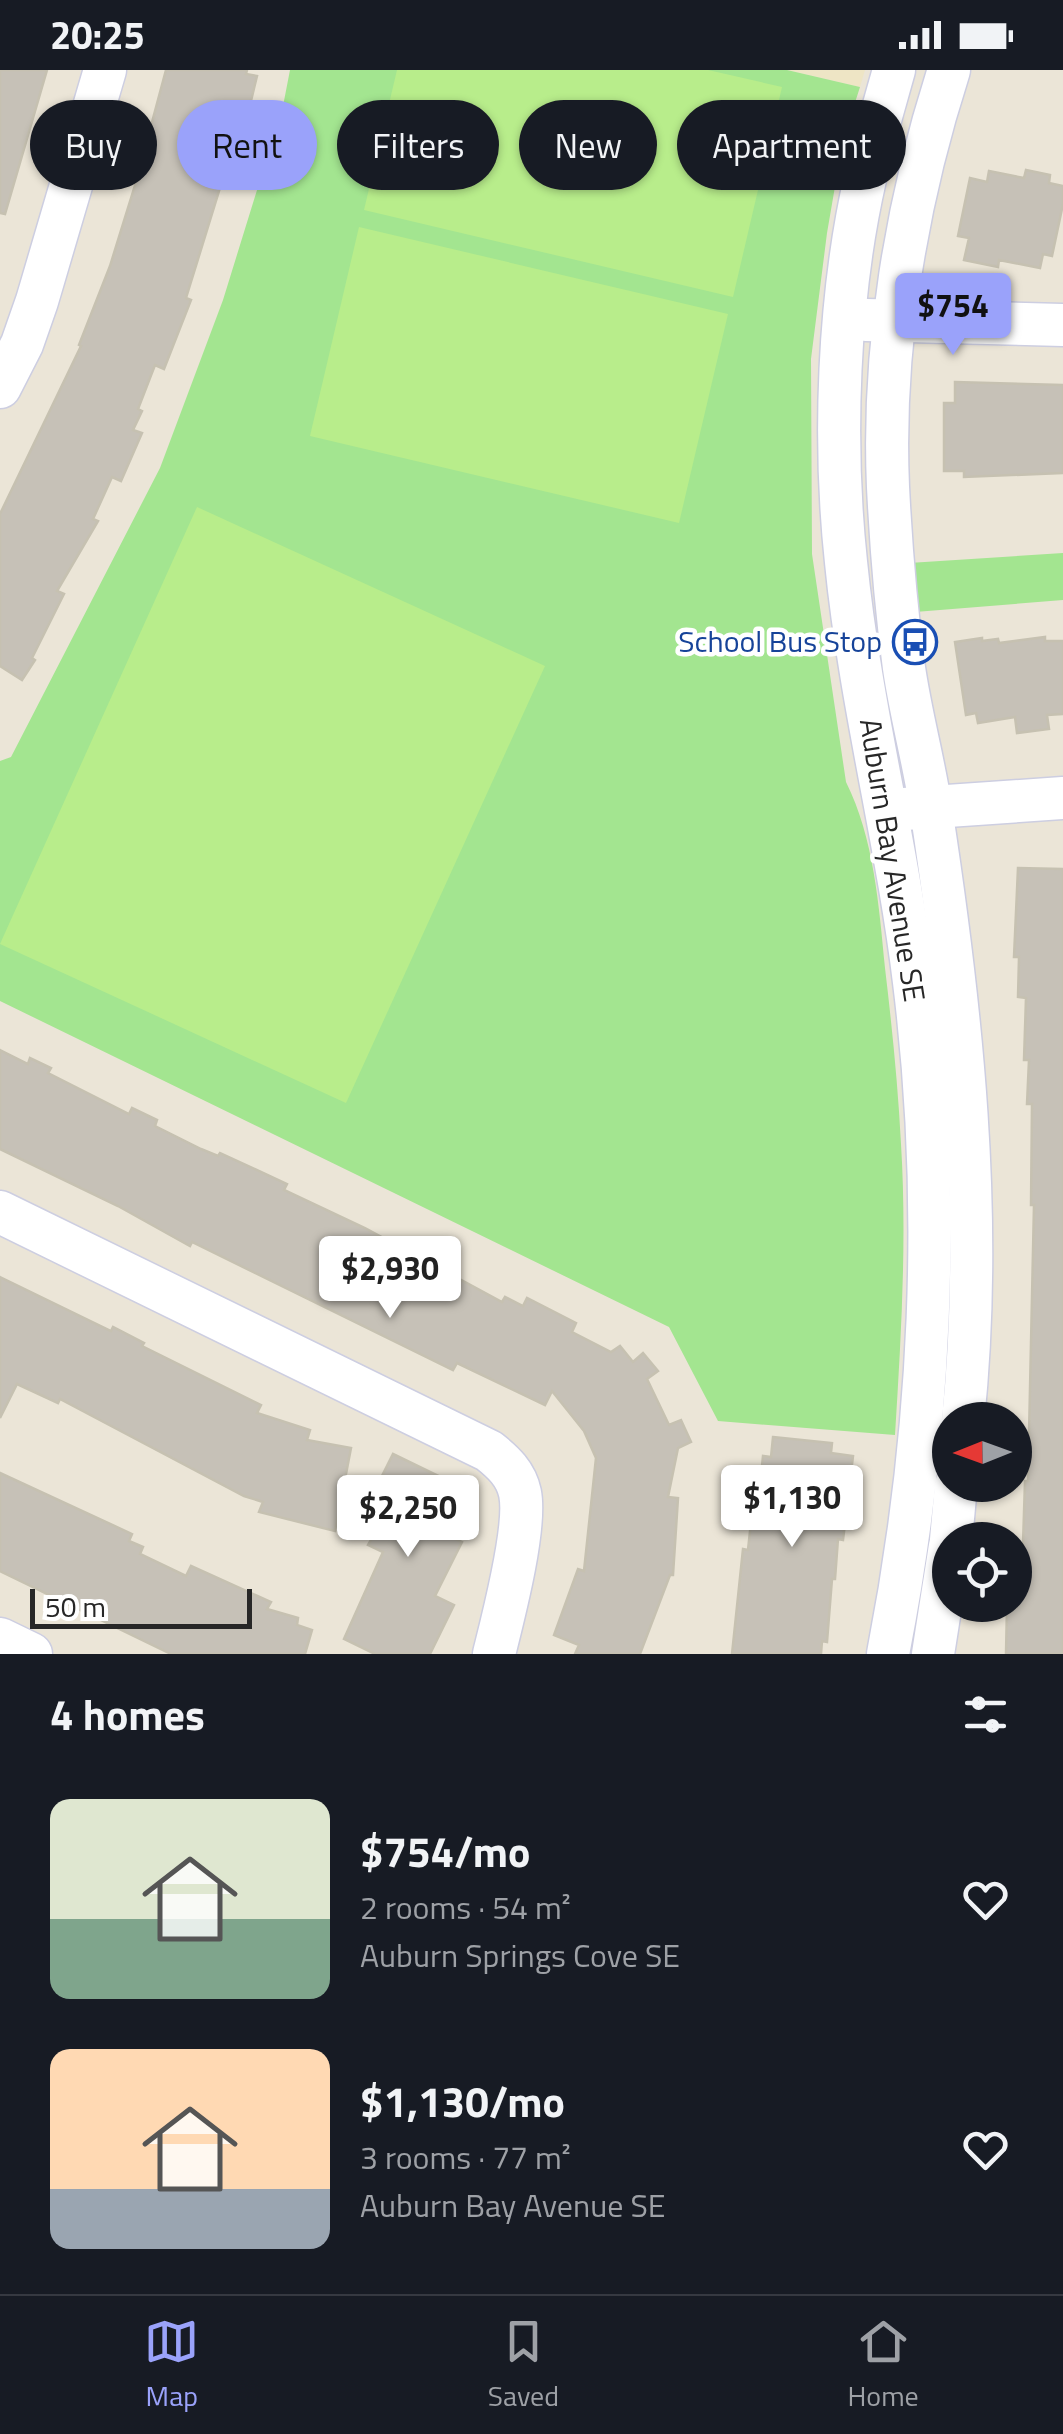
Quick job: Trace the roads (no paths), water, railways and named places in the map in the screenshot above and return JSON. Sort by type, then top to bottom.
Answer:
[{"type":"street","points":[[0,387],[22,344],[37,301],[105,70]]},
{"type":"street","name":"Auburn Bay Avenue SE","points":[[888,1654],[913,1508],[924,1390],[928,1152],[914,984],[846,562],[839,436],[846,320],[864,180],[894,70]]},
{"type":"street","name":"Auburn Bay Avenue SE","points":[[949,70],[909,215],[895,320],[888,422],[892,546],[904,670],[931,806],[960,1030],[971,1241],[964,1402]]},
{"type":"street","points":[[846,320],[1063,324]]},
{"type":"street","points":[[888,811],[1063,798]]},
{"type":"street","points":[[0,1212],[489,1450],[500,1459],[514,1475],[522,1508],[494,1654]]},
{"type":"street","points":[[933,1654],[938,1622]]},
{"type":"street","points":[[0,1639],[31,1654]]},
{"type":"place","name":"School Bus Stop","points":[[915,642]]}]
